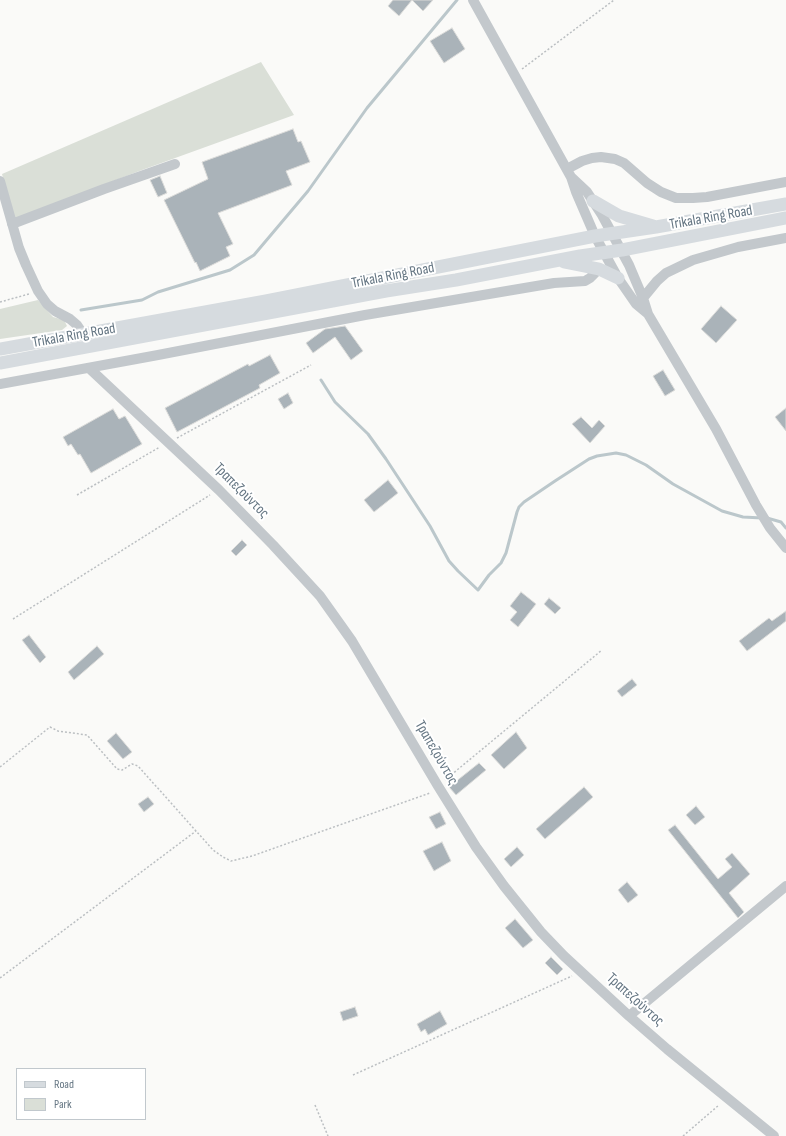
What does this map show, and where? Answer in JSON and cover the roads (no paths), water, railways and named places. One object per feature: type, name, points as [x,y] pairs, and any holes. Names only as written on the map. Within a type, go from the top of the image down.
[{"type":"main road","points":[[593,201],[619,216],[656,227]]},
{"type":"main road","name":"Trikala Ring Road","points":[[0,349],[266,301],[595,236],[656,227],[786,204]]},
{"type":"main road","name":"Trikala Ring Road","points":[[0,362],[386,291],[557,262],[786,218]]},
{"type":"main road","points":[[557,262],[600,269],[618,278]]},
{"type":"street","points":[[474,1],[569,173],[595,236],[604,253],[618,278],[636,304],[648,314]]},
{"type":"street","points":[[569,173],[582,161],[601,157],[615,159],[624,163],[647,183],[661,192],[676,198],[708,197],[786,182]]},
{"type":"street","points":[[12,224],[175,164]]},
{"type":"street","points":[[569,173],[582,186],[593,201],[622,250],[643,298],[648,314],[716,429],[756,505],[770,528],[786,548]]},
{"type":"street","points":[[0,182],[26,266],[38,291],[47,304],[55,311],[70,319],[77,325],[83,334]]},
{"type":"street","points":[[643,298],[657,281],[666,273],[693,260],[738,248],[786,238]]},
{"type":"street","points":[[0,384],[380,312],[554,282],[585,280],[590,278],[600,269]]},
{"type":"street","name":"Τραπεζούντος","points":[[90,368],[170,442],[219,490],[309,583],[332,611],[476,847],[504,886],[542,932],[581,972],[629,1016],[774,1136]]},
{"type":"street","points":[[629,1016],[786,886]]},
{"type":"waterway","points":[[81,310],[142,300],[158,292],[230,270],[254,255],[308,191],[367,108],[457,0]]},
{"type":"waterway","points":[[321,380],[335,402],[368,434],[386,459],[430,526],[449,561],[478,590],[489,575],[501,563],[506,553],[519,507],[555,481],[589,459],[597,456],[616,453],[626,455],[646,465],[673,484],[722,511],[743,517],[762,518]]},
{"type":"waterway","points":[[767,518],[781,522],[786,528]]}]
